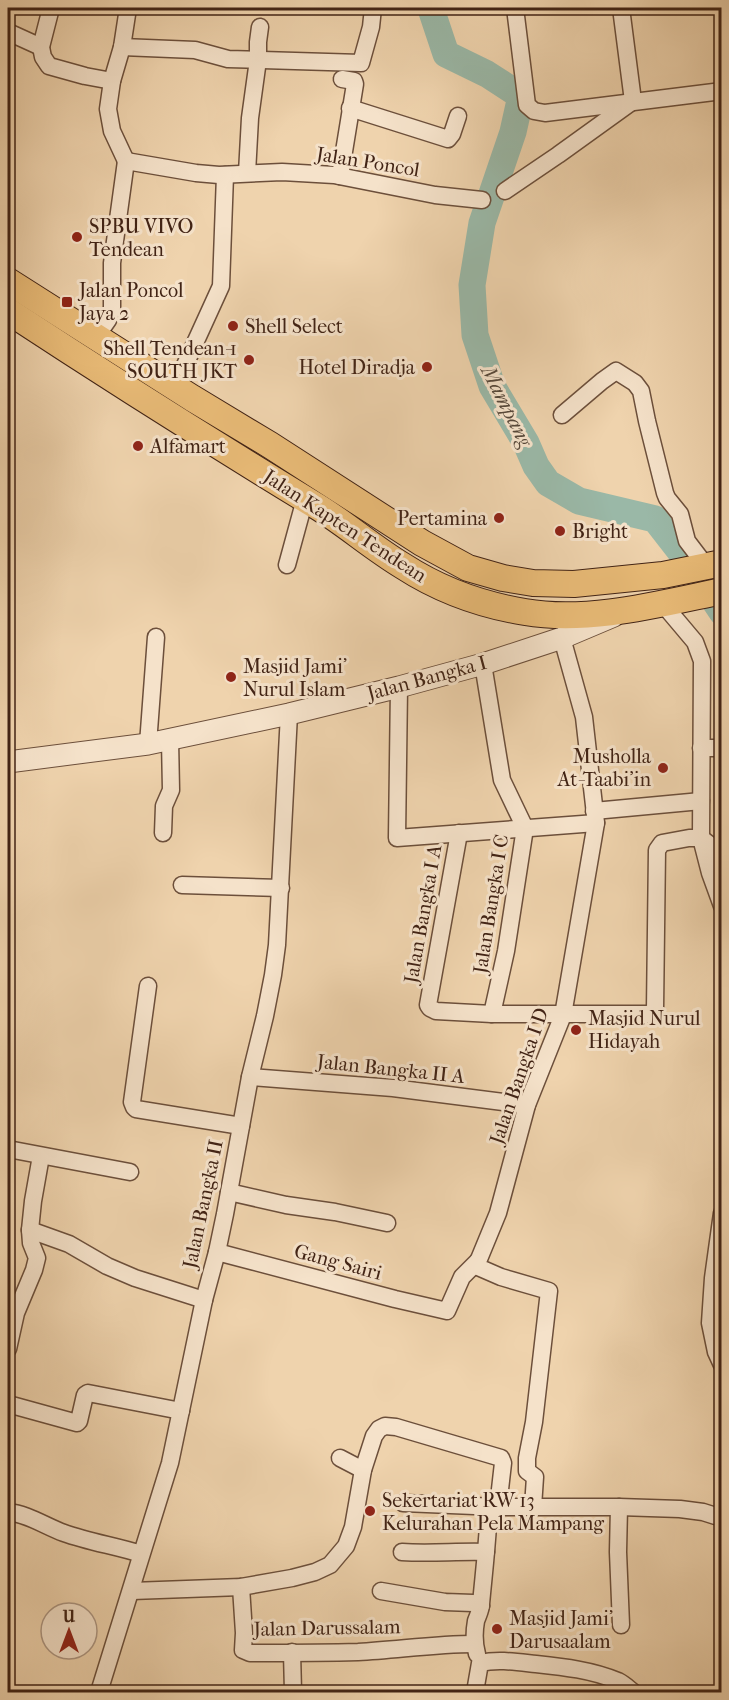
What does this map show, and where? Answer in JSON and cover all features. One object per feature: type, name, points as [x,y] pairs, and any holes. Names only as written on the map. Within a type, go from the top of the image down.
[{"type":"main road","name":"Jalan Kapten Tendean","points":[[8,281],[422,543],[468,568],[503,578],[533,583],[574,584],[663,575],[708,566]]},
{"type":"main road","name":"Jalan Kapten Tendean","points":[[8,311],[319,508],[401,565],[463,596],[494,606],[551,615],[631,609],[722,591]]},
{"type":"street","points":[[51,8],[41,47],[43,57],[49,66],[112,81]]},
{"type":"street","points":[[96,337],[108,320],[112,308],[112,263],[126,161],[111,131],[108,109],[129,8]]},
{"type":"street","points":[[122,47],[195,50],[228,59],[361,63],[371,27],[373,8]]},
{"type":"street","points":[[515,8],[527,105],[534,111],[545,113],[722,91]]},
{"type":"street","points":[[621,8],[633,101]]},
{"type":"street","points":[[248,173],[250,118],[260,27]]},
{"type":"street","points":[[8,32],[41,47]]},
{"type":"street","points":[[340,176],[354,81],[342,79]]},
{"type":"street","points":[[506,191],[633,101]]},
{"type":"street","points":[[351,108],[448,139],[458,116]]},
{"type":"street","name":"Jalan Poncol","points":[[126,161],[196,173],[340,176],[435,195],[482,200]]},
{"type":"street","points":[[175,387],[221,286],[225,175]]},
{"type":"street","points":[[561,415],[616,371],[635,383],[641,392],[665,494],[680,514],[687,541],[708,566]]},
{"type":"street","points":[[287,565],[305,499]]},
{"type":"street","points":[[667,602],[695,642],[702,661],[701,838],[722,906]]},
{"type":"street","name":"Jalan Bangka I","points":[[8,762],[170,740],[399,687],[483,664],[562,638],[631,609]]},
{"type":"street","points":[[148,744],[156,637]]},
{"type":"street","name":"Jalan Bangka I D","points":[[447,1311],[462,1276],[485,1249],[498,1213],[527,1105],[563,1015],[595,817],[584,717],[562,638]]},
{"type":"street","name":"Jalan Bangka I C","points":[[483,664],[502,780],[525,828],[506,951],[492,1014]]},
{"type":"street","name":"Jalan Bangka I A","points":[[399,687],[397,838],[459,833],[428,1005],[436,1011],[492,1014]]},
{"type":"street","name":"Jalan Bangka II","points":[[99,1692],[170,1463],[204,1300],[217,1252],[250,1077],[266,1016],[273,975],[281,888],[289,714]]},
{"type":"street","points":[[163,833],[164,806],[171,790],[170,740]]},
{"type":"street","points":[[701,748],[722,748]]},
{"type":"street","points":[[459,833],[525,828],[701,801]]},
{"type":"street","points":[[492,1014],[650,1014],[653,1012],[655,1009],[657,850],[662,843],[701,838],[719,852]]},
{"type":"street","points":[[182,885],[281,888]]},
{"type":"street","points":[[148,986],[132,1102],[134,1107],[241,1126]]},
{"type":"street","name":"Jalan Bangka II A","points":[[250,1077],[393,1088],[527,1105]]},
{"type":"street","points":[[8,1149],[130,1172]]},
{"type":"street","points":[[8,1349],[16,1313],[15,1297],[34,1270],[37,1258],[30,1230],[41,1156]]},
{"type":"street","points":[[229,1192],[387,1223]]},
{"type":"street","points":[[722,1213],[713,1278],[710,1323],[716,1352],[722,1365]]},
{"type":"street","points":[[30,1230],[69,1244],[107,1266],[135,1278],[204,1300]]},
{"type":"street","name":"Gang Sairi","points":[[217,1252],[447,1311]]},
{"type":"street","points":[[477,1261],[478,1267],[501,1277],[549,1291],[537,1402],[527,1458],[527,1471],[535,1477],[533,1508]]},
{"type":"street","points":[[8,1404],[77,1423],[85,1395],[88,1393],[181,1411]]},
{"type":"street","points":[[132,1591],[240,1587],[292,1578],[330,1565],[346,1546],[353,1527],[363,1470],[374,1436],[379,1429],[385,1426],[396,1427],[501,1458],[503,1462],[486,1552],[481,1606],[474,1644],[480,1663],[475,1692]]},
{"type":"street","points":[[340,1458],[363,1470]]},
{"type":"street","points":[[403,1503],[533,1508],[619,1507],[703,1512],[722,1518]]},
{"type":"street","points":[[619,1507],[621,1625]]},
{"type":"street","points":[[8,1512],[18,1513],[82,1539],[141,1554]]},
{"type":"street","points":[[402,1552],[422,1554],[486,1552]]},
{"type":"street","name":"Jalan Darussalam","points":[[240,1587],[244,1633],[243,1650],[250,1653],[358,1652],[474,1644]]},
{"type":"street","points":[[381,1591],[481,1606]]},
{"type":"street","points":[[292,1652],[293,1692]]},
{"type":"street","points":[[480,1663],[490,1660],[575,1668],[621,1682],[633,1692]]},
{"type":"waterway","name":"Mampang","points":[[432,8],[446,54],[487,74],[521,96],[513,132],[482,223],[472,285],[475,335],[492,386],[526,443],[536,466],[548,483],[579,501],[655,519],[690,564],[722,612]]},
{"type":"waterway","name":"Mampang","points":[[722,858],[720,860],[722,869]]},
{"type":"place","name":"SPBU VIVO Tendean","points":[[77,237]]},
{"type":"place","name":"Jalan Poncol Jaya 2","points":[[67,302]]},
{"type":"place","name":"Shell Select","points":[[233,326]]},
{"type":"place","name":"Shell Tendean-1 SOUTH JKT","points":[[249,360]]},
{"type":"place","name":"Hotel Diradja","points":[[427,367]]},
{"type":"place","name":"Alfamart","points":[[138,446]]},
{"type":"place","name":"Pertamina","points":[[499,518]]},
{"type":"place","name":"Bright","points":[[560,531]]},
{"type":"place","name":"Masjid Jami' Nurul Islam","points":[[231,677]]},
{"type":"place","name":"Musholla At-Taabi'in","points":[[663,768]]},
{"type":"place","name":"Masjid Nurul Hidayah","points":[[576,1030]]},
{"type":"place","name":"Sekertariat RW 13 Kelurahan Pela Mampang","points":[[370,1511]]},
{"type":"place","name":"Masjid Jami' Darusaalam","points":[[497,1629]]}]
